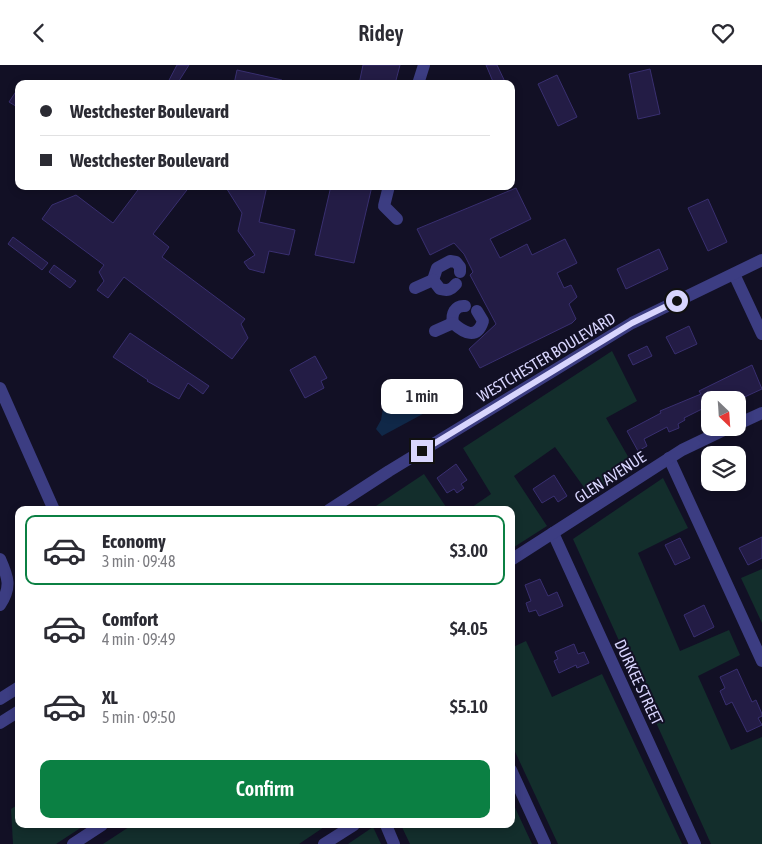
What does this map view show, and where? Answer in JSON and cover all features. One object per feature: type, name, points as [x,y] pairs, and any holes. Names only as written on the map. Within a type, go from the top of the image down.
[{"type":"street","points":[[419,80],[424,65]]},
{"type":"street","points":[[387,190],[384,206],[397,219]]},
{"type":"street","name":"WESTCHESTER BOULEVARD","points":[[335,506],[397,466],[632,323],[762,260]]},
{"type":"street","points":[[415,288],[433,280],[437,269],[450,261],[456,262],[460,267],[458,278],[452,289],[447,291],[440,289],[433,280]]},
{"type":"street","points":[[734,274],[762,335]]},
{"type":"street","points":[[462,306],[471,308],[483,321],[481,328],[471,333],[460,330],[453,323],[454,311],[462,306]]},
{"type":"street","points":[[435,331],[453,323]]},
{"type":"street","points":[[0,388],[52,506]]},
{"type":"street","points":[[746,420],[762,413]]},
{"type":"street","name":"GLEN AVENUE","points":[[515,557],[669,458],[711,436]]},
{"type":"street","points":[[669,458],[762,661]]},
{"type":"street","name":"DURKEE STREET","points":[[553,533],[695,844]]},
{"type":"street","points":[[0,559],[8,583],[6,596],[0,605]]},
{"type":"street","points":[[0,699],[15,690]]},
{"type":"street","points":[[0,723],[15,714]]},
{"type":"street","points":[[515,780],[545,844]]},
{"type":"street","points":[[73,844],[97,828]]},
{"type":"street","points":[[324,844],[349,828]]},
{"type":"street","points":[[387,828],[394,844]]},
{"type":"green space","points":[[612,351],[637,401],[606,418],[634,467],[591,497],[555,447],[514,476],[547,526],[515,546],[515,506],[474,506],[491,494],[463,448]]},
{"type":"green space","points":[[424,474],[445,506],[376,506]]},
{"type":"green space","points":[[663,478],[688,528],[638,553],[680,651],[729,630],[740,655],[698,676],[731,750],[762,737],[762,844],[711,844],[573,539]]},
{"type":"green space","points":[[762,569],[762,623],[741,578]]},
{"type":"green space","points":[[526,641],[552,697],[602,674],[682,844],[558,844],[515,752],[515,646]]},
{"type":"green space","points":[[15,806],[15,828],[80,828],[56,844],[13,844],[11,809]]},
{"type":"green space","points":[[515,808],[532,844],[410,844],[402,828],[515,828]]},
{"type":"green space","points":[[127,828],[323,828],[299,844],[103,844]]},
{"type":"green space","points":[[373,828],[381,844],[348,844]]},
{"type":"water","points":[[441,390],[446,393],[445,402],[382,436],[376,429],[381,420],[383,408],[403,399],[438,395]]},
{"type":"building","points":[[177,65],[189,65],[180,80],[169,80]]},
{"type":"building","points":[[363,65],[400,65],[396,80],[360,80]]},
{"type":"building","points":[[486,65],[497,65],[504,80],[492,80]]},
{"type":"building","points":[[650,69],[660,114],[638,119],[629,74]]},
{"type":"building","points":[[237,70],[282,80],[235,80]]},
{"type":"building","points":[[557,75],[577,117],[558,126],[538,84]]},
{"type":"building","points":[[15,93],[15,106],[9,102]]},
{"type":"building","points":[[515,188],[531,219],[490,239],[500,258],[527,244],[532,255],[565,239],[577,263],[557,273],[564,288],[571,285],[577,297],[569,304],[576,319],[572,323],[480,368],[469,349],[496,324],[470,275],[473,272],[464,254],[454,243],[430,255],[417,229]]},
{"type":"building","points":[[138,190],[187,190],[153,234],[169,247],[162,257],[245,319],[241,324],[248,338],[232,359],[124,277],[108,298],[97,290],[104,281],[99,272],[104,265],[42,219],[52,205],[76,195],[113,223]]},
{"type":"building","points":[[228,190],[266,190],[259,222],[295,230],[289,255],[269,251],[264,273],[249,269],[244,262],[255,255],[238,231],[242,213]]},
{"type":"building","points":[[330,190],[371,190],[354,263],[315,255]]},
{"type":"building","points":[[708,199],[727,242],[708,251],[688,208]]},
{"type":"building","points":[[13,237],[48,263],[42,270],[8,244]]},
{"type":"building","points":[[659,249],[668,269],[626,289],[617,269]]},
{"type":"building","points":[[54,265],[76,281],[70,288],[49,272]]},
{"type":"building","points":[[689,326],[697,344],[675,354],[666,337]]},
{"type":"building","points":[[130,333],[209,386],[203,394],[188,383],[179,399],[147,381],[113,357]]},
{"type":"building","points":[[647,346],[652,356],[633,365],[628,355]]},
{"type":"building","points":[[315,356],[327,378],[321,381],[324,388],[305,398],[290,370]]},
{"type":"building","points":[[752,365],[762,389],[746,396],[746,391],[701,391],[701,394],[699,391]]},
{"type":"building","points":[[701,394],[701,410],[684,418],[685,420],[678,424],[679,428],[669,432],[667,427],[644,439],[647,446],[638,451],[627,431],[661,413],[660,411]]},
{"type":"building","points":[[456,464],[467,480],[461,484],[464,488],[457,493],[454,489],[447,493],[437,478]]},
{"type":"building","points":[[554,475],[567,496],[558,502],[554,496],[542,503],[533,489]]},
{"type":"building","points":[[762,537],[762,558],[748,565],[739,548]]},
{"type":"building","points":[[680,538],[690,558],[675,565],[665,545]]},
{"type":"building","points":[[540,579],[548,596],[557,592],[563,606],[539,616],[536,610],[529,612],[526,603],[531,601],[525,585]]},
{"type":"building","points":[[704,605],[714,627],[694,637],[684,615]]},
{"type":"building","points":[[574,644],[578,654],[584,652],[589,663],[577,668],[576,665],[559,673],[554,661],[558,659],[555,652]]},
{"type":"building","points":[[737,669],[752,702],[756,700],[762,714],[758,718],[762,725],[747,732],[732,702],[726,705],[720,691],[725,688],[720,677]]},
{"type":"route","points":[[422,451],[632,323],[677,301]]}]
